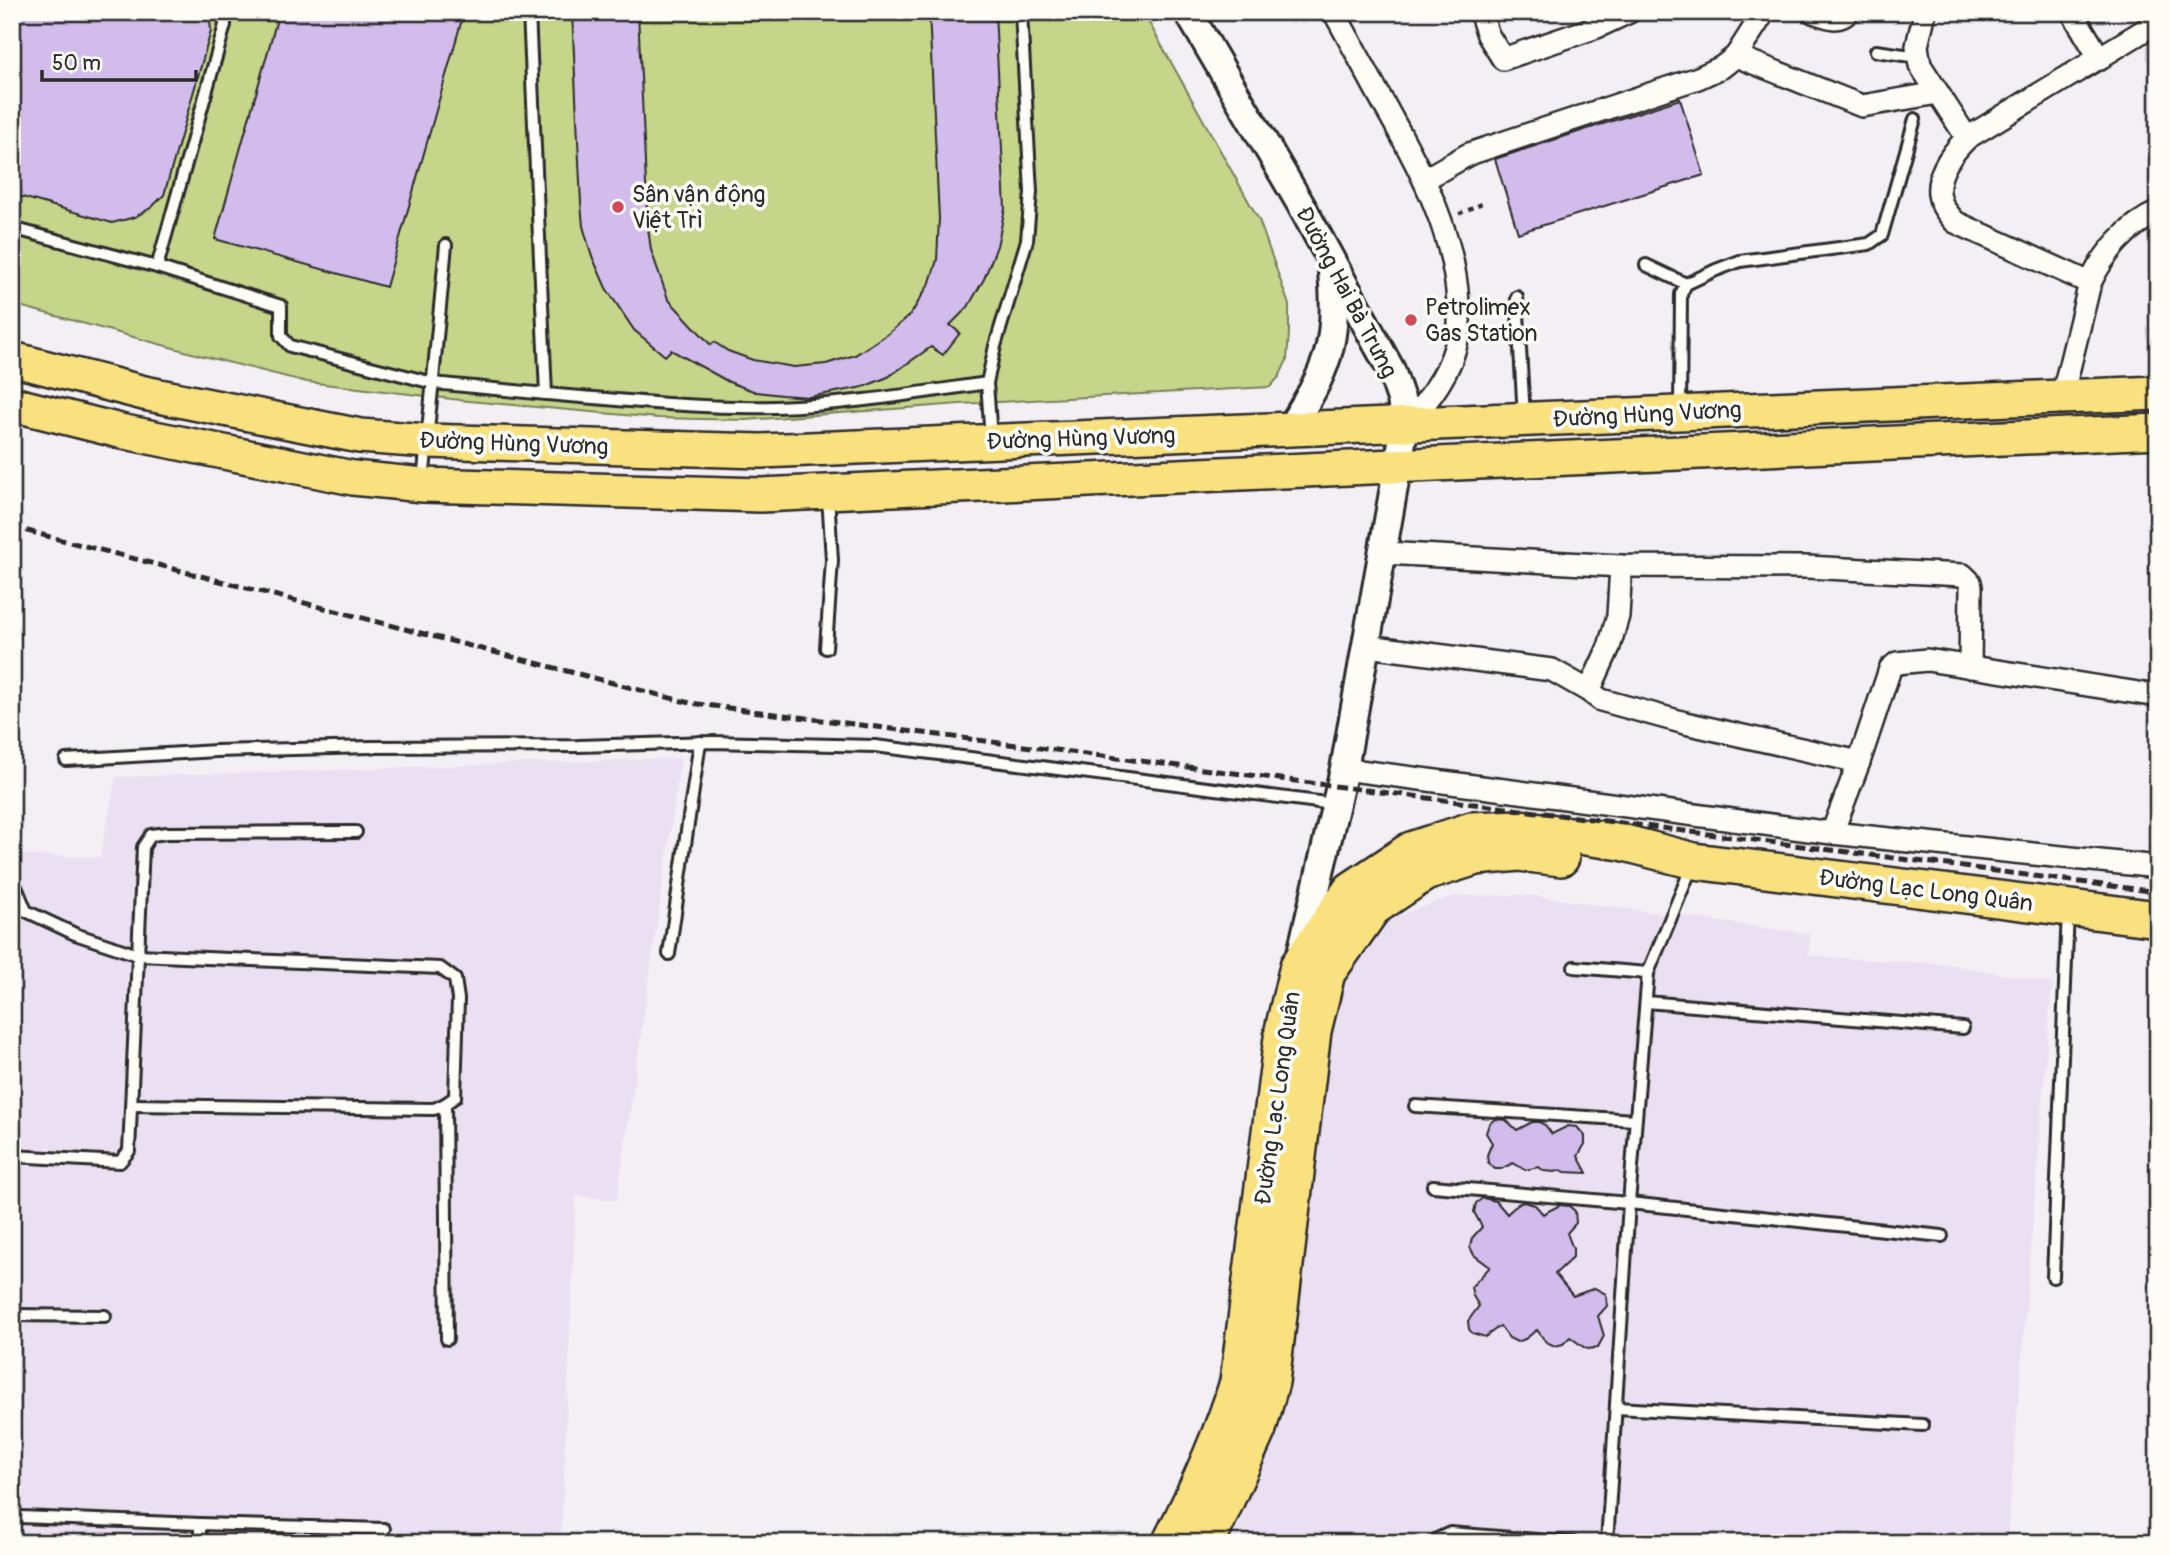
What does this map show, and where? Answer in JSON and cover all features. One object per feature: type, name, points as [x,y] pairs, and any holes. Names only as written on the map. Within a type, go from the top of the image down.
[{"type":"highway","name":"Đường Lạc Long Quân","points":[[1171,1543],[1203,1478],[1224,1427],[1238,1381],[1283,1030],[1313,970],[1330,920],[1351,890],[1411,850],[1472,830],[1520,828],[1621,842],[1694,861],[2158,919]]},
{"type":"highway","name":"Đường Lạc Long Quân","points":[[1207,1543],[1258,1429],[1270,1382],[1313,1031],[1313,970],[1373,908],[1425,873],[1476,857],[1519,853],[1616,866],[1694,861]]},
{"type":"main road","name":"Đường Hùng Vương","points":[[12,359],[157,396],[360,436],[427,441],[761,451],[2158,393]]},
{"type":"main road","name":"Đường Hùng Vương","points":[[12,404],[120,431],[353,478],[423,485],[761,495],[2158,432]]},
{"type":"street","name":"Đường Hai Bà Trưng","points":[[1188,12],[1391,370],[1401,399],[1405,425],[1337,804],[1313,970]]},
{"type":"street","points":[[1334,12],[1425,179],[1455,268],[1458,334],[1454,352],[1432,396],[1405,425]]},
{"type":"street","points":[[1480,12],[1488,36],[1503,59],[1594,20],[1629,12]]},
{"type":"street","points":[[1425,179],[1478,151],[1698,78],[1722,67],[1737,56],[1764,12]]},
{"type":"street","points":[[1813,12],[1832,18],[1841,18],[1848,12]]},
{"type":"street","points":[[2072,12],[2100,59]]},
{"type":"street","points":[[1920,13],[1917,47],[1920,65],[1966,138]]},
{"type":"street","points":[[2090,283],[1955,222],[1941,203],[1940,179],[1952,153],[1966,138],[2158,22]]},
{"type":"street","points":[[1737,56],[1862,106],[1938,93]]},
{"type":"street","points":[[2062,397],[2090,283],[2098,265],[2125,232],[2158,212]]},
{"type":"street","points":[[1289,430],[1317,384],[1332,342],[1335,307],[1331,260]]},
{"type":"street","points":[[1384,553],[1620,566],[1806,567],[1962,575],[1970,582],[1971,587],[1970,667]]},
{"type":"street","points":[[1589,691],[1609,647],[1618,616],[1620,566]]},
{"type":"street","points":[[1367,646],[1552,670],[1601,700],[1685,723],[1859,762]]},
{"type":"street","points":[[1832,833],[1890,669],[1897,663],[1927,660],[2158,696]]},
{"type":"street","points":[[1344,769],[1832,833],[2158,867]]},
{"type":"street","name":"Đường Hai Bà Trưng","points":[[1330,920],[1337,804]]},
{"type":"lane","points":[[157,267],[225,25],[225,12]]},
{"type":"lane","points":[[529,12],[546,394]]},
{"type":"lane","points":[[991,442],[987,383],[995,346],[1027,240],[1031,192],[1021,12]]},
{"type":"lane","points":[[1876,51],[1918,57]]},
{"type":"lane","points":[[1681,412],[1681,294],[1686,284],[1740,261],[1869,244],[1882,235],[1915,119]]},
{"type":"lane","points":[[12,228],[157,267],[281,306],[281,336],[290,346],[433,383],[677,404],[775,407],[888,397],[987,383]]},
{"type":"lane","points":[[423,485],[446,245]]},
{"type":"lane","points":[[1646,265],[1686,284]]},
{"type":"lane","points":[[1517,297],[1524,419]]},
{"type":"lane","points":[[826,648],[832,560],[828,492]]},
{"type":"lane","points":[[669,954],[700,742]]},
{"type":"lane","points":[[66,760],[216,751],[700,742],[875,746],[1337,804]]},
{"type":"lane","points":[[12,1156],[120,1162],[130,1151],[143,847],[151,835],[356,832]]},
{"type":"lane","points":[[1607,1543],[1629,1203],[1648,973],[1694,861]]},
{"type":"lane","points":[[17,888],[26,911],[75,934],[138,955],[440,968],[455,979],[458,999],[455,1097],[434,1109],[132,1105]]},
{"type":"lane","points":[[2053,1277],[2068,908]]},
{"type":"lane","points":[[1574,967],[1648,973]]},
{"type":"lane","points":[[1646,1002],[1962,1028]]},
{"type":"lane","points":[[445,1104],[447,1339]]},
{"type":"lane","points":[[1415,1106],[1636,1120]]},
{"type":"lane","points":[[1433,1186],[1629,1203],[1942,1236]]},
{"type":"lane","points":[[12,1315],[105,1316]]},
{"type":"lane","points":[[1616,1408],[1923,1425]]},
{"type":"lane","points":[[20,1517],[384,1529]]},
{"type":"lane","points":[[200,1524],[200,1543]]},
{"type":"lane","points":[[1436,1543],[1437,1539],[1450,1533],[1573,1543]]},
{"type":"path","points":[[1441,222],[1485,202]]},
{"type":"shaded area","points":[[681,758],[617,1200],[576,1196],[561,1543],[12,1543],[12,855],[100,857],[116,777]]},
{"type":"shaded area","points":[[1527,895],[1810,934],[1809,956],[1947,964],[2052,983],[2007,1543],[1231,1543],[1273,1440],[1315,1112],[1344,971],[1389,919],[1453,896]]},
{"type":"green space","points":[[12,12],[1143,12],[1259,220],[1289,305],[1287,360],[1279,377],[1270,387],[960,404],[746,420],[658,418],[469,401],[307,382],[12,304]]},
{"type":"building","points":[[12,12],[209,12],[211,31],[164,195],[152,207],[135,217],[112,223],[12,194]]},
{"type":"building","points":[[279,12],[464,12],[386,287],[215,239]]},
{"type":"building","name":"Sân vận động Việt Trì","points":[[572,12],[638,12],[648,228],[651,250],[668,299],[711,345],[714,342],[728,351],[753,360],[794,367],[826,364],[855,355],[889,333],[911,314],[930,282],[937,260],[939,218],[929,12],[995,12],[1005,209],[997,246],[984,279],[968,307],[950,325],[960,333],[943,355],[931,347],[888,377],[863,387],[809,397],[782,395],[756,392],[729,382],[671,350],[665,356],[634,330],[606,288],[591,254],[583,226]]},
{"type":"building","points":[[1680,99],[1704,175],[1518,233],[1495,159]]},
{"type":"building","points":[[1495,1119],[1506,1120],[1517,1130],[1532,1122],[1539,1122],[1552,1134],[1568,1126],[1577,1127],[1585,1136],[1585,1144],[1578,1156],[1587,1173],[1544,1171],[1539,1167],[1525,1170],[1513,1163],[1495,1169],[1488,1163],[1487,1155],[1492,1143],[1486,1133],[1489,1124]]},
{"type":"building","points":[[1483,1198],[1496,1201],[1507,1214],[1524,1202],[1535,1205],[1543,1214],[1560,1205],[1569,1206],[1575,1211],[1576,1223],[1567,1233],[1573,1257],[1555,1274],[1573,1296],[1595,1288],[1606,1294],[1607,1306],[1598,1316],[1604,1336],[1598,1347],[1585,1348],[1570,1337],[1563,1344],[1555,1346],[1546,1342],[1537,1330],[1517,1342],[1509,1338],[1500,1326],[1485,1337],[1472,1333],[1468,1321],[1479,1306],[1471,1287],[1490,1267],[1474,1255],[1470,1247],[1472,1238],[1482,1227],[1474,1212],[1476,1203]]},
{"type":"railway","points":[[12,527],[690,703],[2158,892]]},
{"type":"place","name":"Sân vận động Việt Trì","points":[[618,207]]},
{"type":"place","name":"Petrolimex Gas Station","points":[[1411,320]]}]
